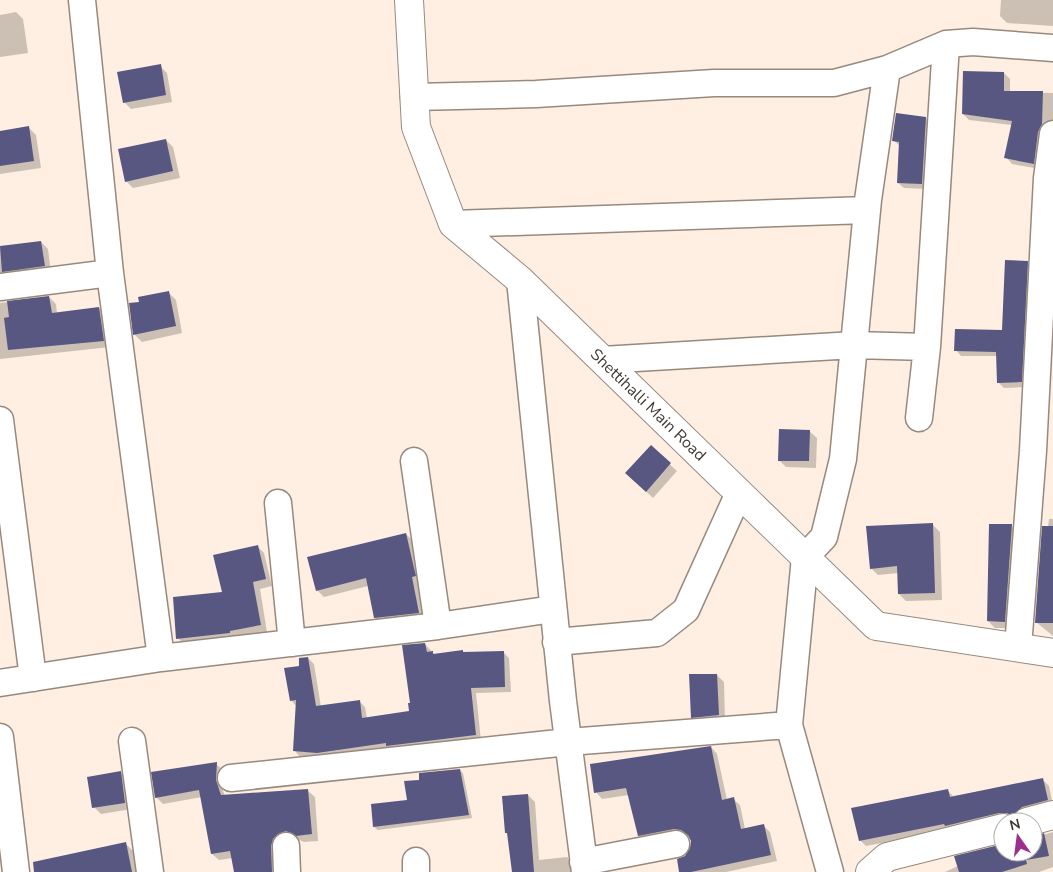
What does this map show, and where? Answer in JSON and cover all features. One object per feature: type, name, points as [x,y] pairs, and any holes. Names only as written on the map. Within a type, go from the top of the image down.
[{"type":"street","points":[[82,0],[110,273],[161,658]]},
{"type":"street","points":[[409,0],[416,127],[452,224],[868,210]]},
{"type":"street","points":[[414,97],[536,94],[714,84],[834,83],[887,69],[946,44],[973,42],[1053,48]]},
{"type":"street","points":[[919,418],[927,347],[946,44]]},
{"type":"street","points":[[830,872],[789,725],[805,557],[824,537],[841,467],[868,210],[887,69]]},
{"type":"street","points":[[1018,647],[1033,451],[1053,134]]},
{"type":"street","name":"Shettihalli Main Road","points":[[452,224],[520,280],[876,626],[1053,652]]},
{"type":"street","points":[[0,287],[110,273]]},
{"type":"street","points":[[520,280],[556,642],[584,867],[676,844]]},
{"type":"street","points":[[602,360],[854,345],[927,347]]},
{"type":"street","points":[[0,420],[33,678]]},
{"type":"street","points":[[414,461],[438,626]]},
{"type":"street","points":[[556,642],[657,632],[686,610],[739,493]]},
{"type":"street","points":[[278,503],[292,643]]},
{"type":"street","points":[[0,683],[161,658],[438,626],[553,608]]},
{"type":"street","points":[[232,778],[568,742],[789,725]]},
{"type":"street","points":[[0,737],[16,872]]},
{"type":"street","points":[[132,741],[150,872]]},
{"type":"street","points":[[870,872],[886,857],[993,830]]},
{"type":"street","points":[[286,846],[287,872]]},
{"type":"building","points":[[161,64],[166,95],[123,103],[117,72]]},
{"type":"building","points":[[963,71],[1004,72],[1004,91],[1043,91],[1042,124],[1038,132],[1034,164],[1004,158],[1012,121],[962,114]]},
{"type":"building","points":[[896,113],[926,117],[922,184],[897,183],[899,142],[892,141]]},
{"type":"building","points":[[29,126],[34,161],[0,166],[0,131]]},
{"type":"building","points":[[166,139],[173,171],[125,182],[118,149]]},
{"type":"building","points":[[41,241],[45,266],[2,272],[0,246]]},
{"type":"building","points":[[1005,260],[1028,261],[1022,382],[997,383],[996,352],[954,351],[955,329],[1002,330]]},
{"type":"building","points":[[169,291],[176,326],[133,335],[129,303],[139,302],[138,297]]},
{"type":"building","points":[[49,296],[52,313],[99,307],[104,341],[8,350],[4,318],[9,317],[7,301]]},
{"type":"building","points":[[779,429],[810,430],[809,461],[778,461]]},
{"type":"building","points":[[651,445],[671,463],[646,492],[625,473]]},
{"type":"building","points":[[933,523],[935,593],[898,594],[897,566],[870,569],[866,526]]},
{"type":"building","points":[[989,524],[1012,524],[1005,622],[987,621]]},
{"type":"building","points":[[1042,526],[1053,526],[1053,623],[1035,623]]},
{"type":"building","points":[[406,533],[416,576],[412,577],[419,613],[374,618],[366,578],[316,591],[307,557]]},
{"type":"building","points":[[258,545],[266,579],[253,582],[261,625],[230,631],[230,633],[176,639],[173,597],[222,592],[213,555]]},
{"type":"building","points":[[425,643],[427,652],[433,651],[433,654],[463,650],[463,652],[504,651],[505,687],[471,688],[476,735],[386,746],[386,743],[317,753],[293,751],[296,700],[290,701],[284,668],[299,666],[299,658],[308,657],[316,706],[360,700],[362,718],[409,711],[408,703],[410,703],[402,645]]},
{"type":"building","points":[[689,674],[717,674],[719,715],[691,718]]},
{"type":"building","points":[[711,746],[722,800],[734,797],[741,829],[764,824],[771,855],[691,872],[679,872],[677,859],[685,856],[690,848],[691,841],[688,835],[681,830],[674,829],[638,836],[626,788],[594,793],[590,764]]},
{"type":"building","points":[[217,762],[216,780],[221,795],[308,789],[312,834],[296,836],[286,831],[278,834],[273,839],[271,846],[272,872],[234,872],[227,835],[230,851],[211,854],[199,790],[155,798],[151,772]]},
{"type":"building","points":[[460,769],[469,815],[373,827],[371,804],[407,800],[404,781],[419,780],[419,773]]},
{"type":"building","points":[[121,771],[125,803],[92,808],[87,777]]},
{"type":"building","points":[[1043,778],[1048,800],[1022,807],[1017,812],[993,812],[993,814],[945,826],[944,824],[859,841],[851,808],[948,789],[950,797]]},
{"type":"building","points":[[528,794],[534,872],[512,872],[507,833],[505,833],[502,796]]},
{"type":"building","points":[[1043,833],[1049,856],[1043,857]]},
{"type":"building","points":[[126,842],[132,872],[34,872],[33,862]]},
{"type":"building","points":[[993,846],[993,862],[1026,862],[1027,864],[1002,872],[959,872],[954,856]]}]
